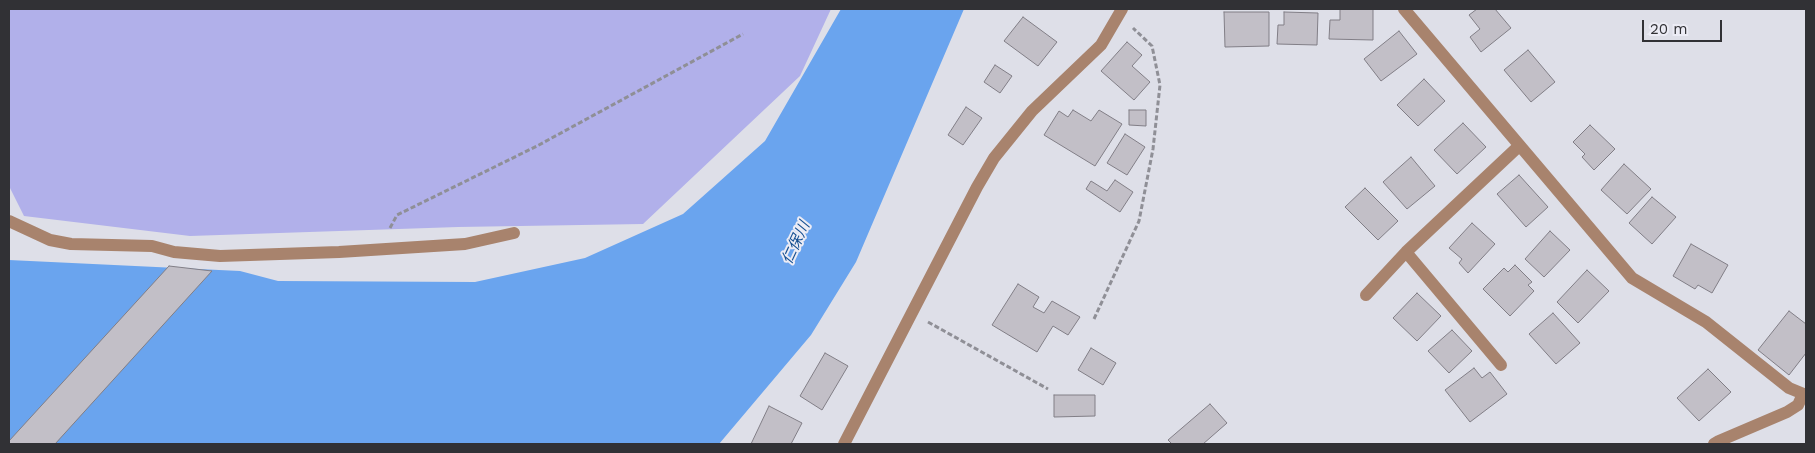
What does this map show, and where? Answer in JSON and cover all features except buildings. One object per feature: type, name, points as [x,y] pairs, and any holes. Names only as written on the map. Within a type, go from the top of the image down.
[{"type":"street","points":[[1404,9],[1632,278],[1706,322],[1790,388],[1805,395],[1798,405],[1787,412],[1719,440],[1714,444]]},
{"type":"street","points":[[844,444],[977,187],[994,158],[1032,111],[1101,45],[1121,12]]},
{"type":"street","points":[[1366,295],[1406,252],[1519,146]]},
{"type":"street","points":[[9,221],[50,240],[71,244],[152,246],[174,252],[220,256],[339,252],[465,244],[514,233]]},
{"type":"street","points":[[1406,252],[1501,365]]},
{"type":"path","points":[[1094,319],[1139,221],[1153,148],[1160,85],[1152,46],[1121,12]]},
{"type":"path","points":[[386,236],[397,215],[537,146],[743,34]]},
{"type":"path","points":[[911,313],[1048,389]]},
{"type":"shaded area","points":[[9,9],[831,9],[800,76],[643,224],[458,227],[190,236],[24,216],[9,186]]},
{"type":"water","name":"仁保川","points":[[841,9],[964,9],[856,262],[811,335],[719,444],[9,444],[9,260],[240,271],[278,281],[475,282],[585,258],[683,214],[765,141]]}]
